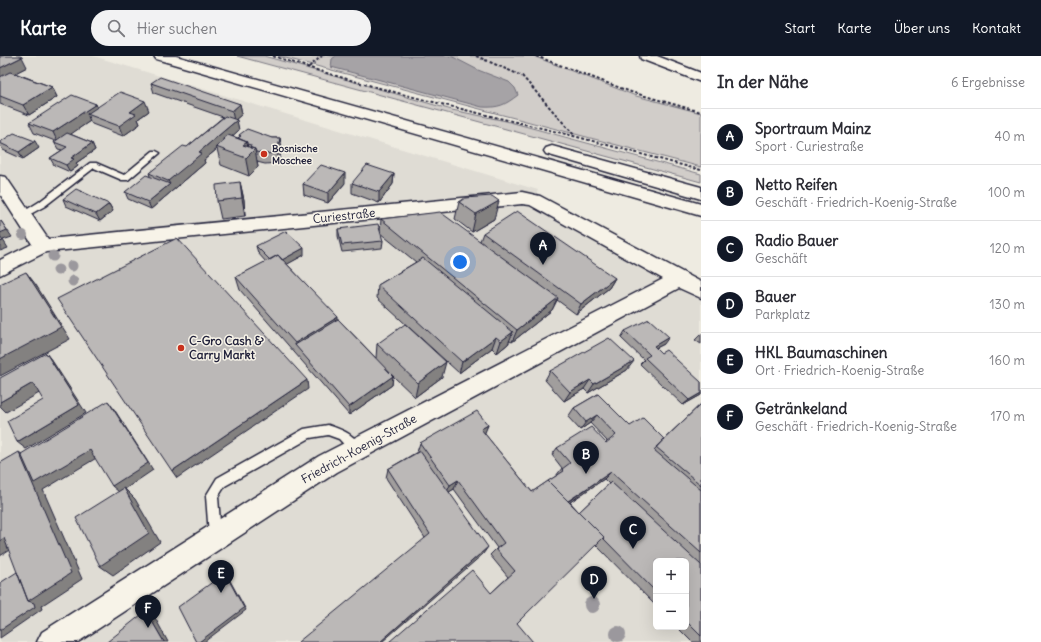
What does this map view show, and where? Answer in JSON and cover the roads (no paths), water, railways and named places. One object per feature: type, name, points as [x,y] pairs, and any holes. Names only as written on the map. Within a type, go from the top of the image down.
[{"type":"highway","points":[[161,56],[701,210]]},
{"type":"highway","points":[[206,56],[359,98]]},
{"type":"highway","points":[[473,130],[701,193]]},
{"type":"street","points":[[646,56],[701,78]]},
{"type":"street","points":[[0,181],[43,246],[0,268]]},
{"type":"street","name":"Curiestraße","points":[[43,246],[522,198],[534,200],[545,205],[701,291]]},
{"type":"street","name":"Friedrich-Koenig-Straße","points":[[52,642],[328,464],[680,279]]},
{"type":"lane","points":[[22,215],[42,204],[93,166],[125,178],[156,152]]},
{"type":"lane","points":[[215,537],[212,496],[221,482],[308,434],[328,430],[343,435],[356,449]]},
{"type":"place","name":"Bosnische Moschee","points":[[264,154]]},
{"type":"place","name":"Sportraum Mainz","points":[[543,265]]},
{"type":"place","name":"C-Gro Cash & Carry Markt","points":[[181,348]]},
{"type":"place","name":"Netto Reifen","points":[[586,474]]},
{"type":"place","name":"Radio Bauer","points":[[633,549]]},
{"type":"place","name":"HKL Baumaschinen","points":[[221,593]]},
{"type":"place","name":"Bauer","points":[[594,599]]},
{"type":"place","name":"Getränkeland","points":[[148,628]]}]
